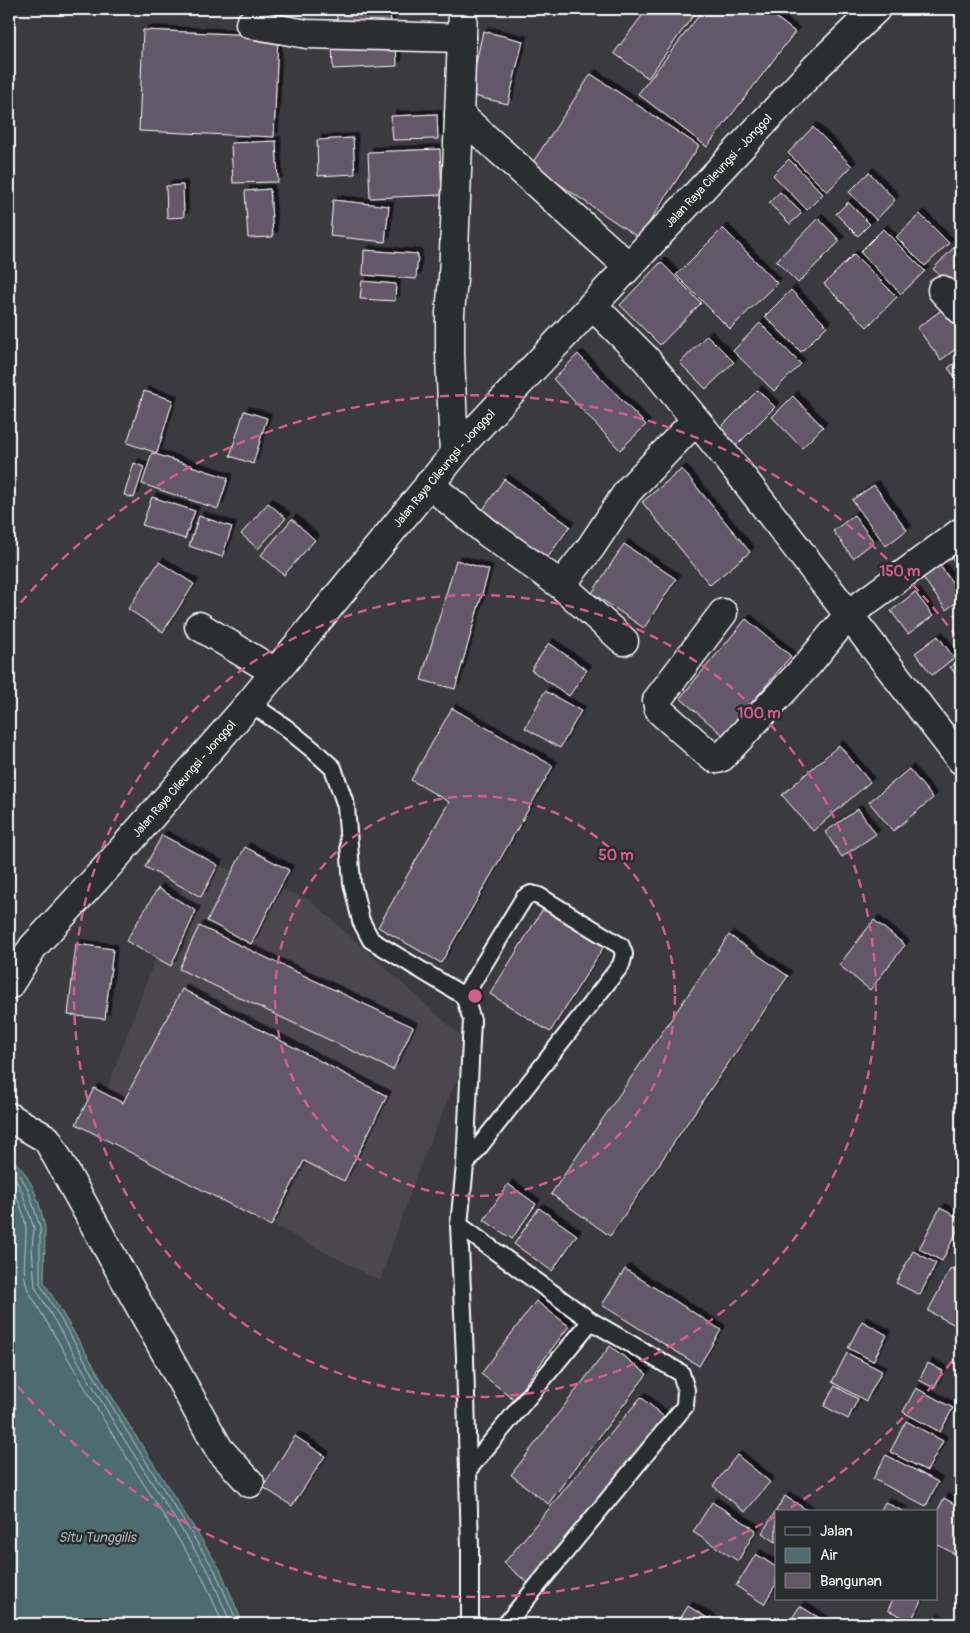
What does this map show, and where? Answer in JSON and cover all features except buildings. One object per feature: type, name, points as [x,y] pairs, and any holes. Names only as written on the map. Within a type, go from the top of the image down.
[{"type":"street","points":[[454,454],[450,313],[464,9]]},
{"type":"street","name":"Jalan Raya Cileungsi - Jonggol","points":[[9,985],[33,947],[107,867],[250,703],[454,454],[628,266],[809,75],[876,9]]},
{"type":"street","points":[[250,24],[307,34],[462,38]]},
{"type":"street","points":[[459,114],[628,266]]},
{"type":"street","points":[[942,290],[961,310]]},
{"type":"street","points":[[592,305],[645,358],[732,464],[961,760]]},
{"type":"street","points":[[561,586],[591,547],[628,491],[695,421]]},
{"type":"street","points":[[430,484],[488,533],[561,586],[624,640]]},
{"type":"street","points":[[723,613],[658,700],[661,712],[717,759],[722,757],[777,697],[849,614],[961,532]]},
{"type":"street","points":[[199,626],[274,672]]},
{"type":"street","points":[[13,1119],[47,1139],[219,1449],[250,1484]]},
{"type":"lane","points":[[250,703],[285,727],[333,768],[346,806],[352,883],[361,921],[370,940],[464,996],[472,1020],[465,1164],[459,1225],[465,1357],[470,1624]]},
{"type":"lane","points":[[464,996],[524,898],[531,894],[539,896],[621,946],[624,954],[621,965],[465,1164]]},
{"type":"lane","points":[[459,1225],[591,1321],[681,1373],[686,1390],[685,1406],[506,1624]]},
{"type":"lane","points":[[468,1470],[591,1321]]},
{"type":"shaded area","points":[[193,856],[310,900],[471,1045],[418,1170],[380,1281],[92,1130]]},
{"type":"water","name":"Situ Tunggilis","points":[[9,1158],[14,1160],[24,1172],[33,1187],[40,1207],[45,1227],[44,1282],[127,1422],[220,1569],[243,1624],[9,1624]]}]
